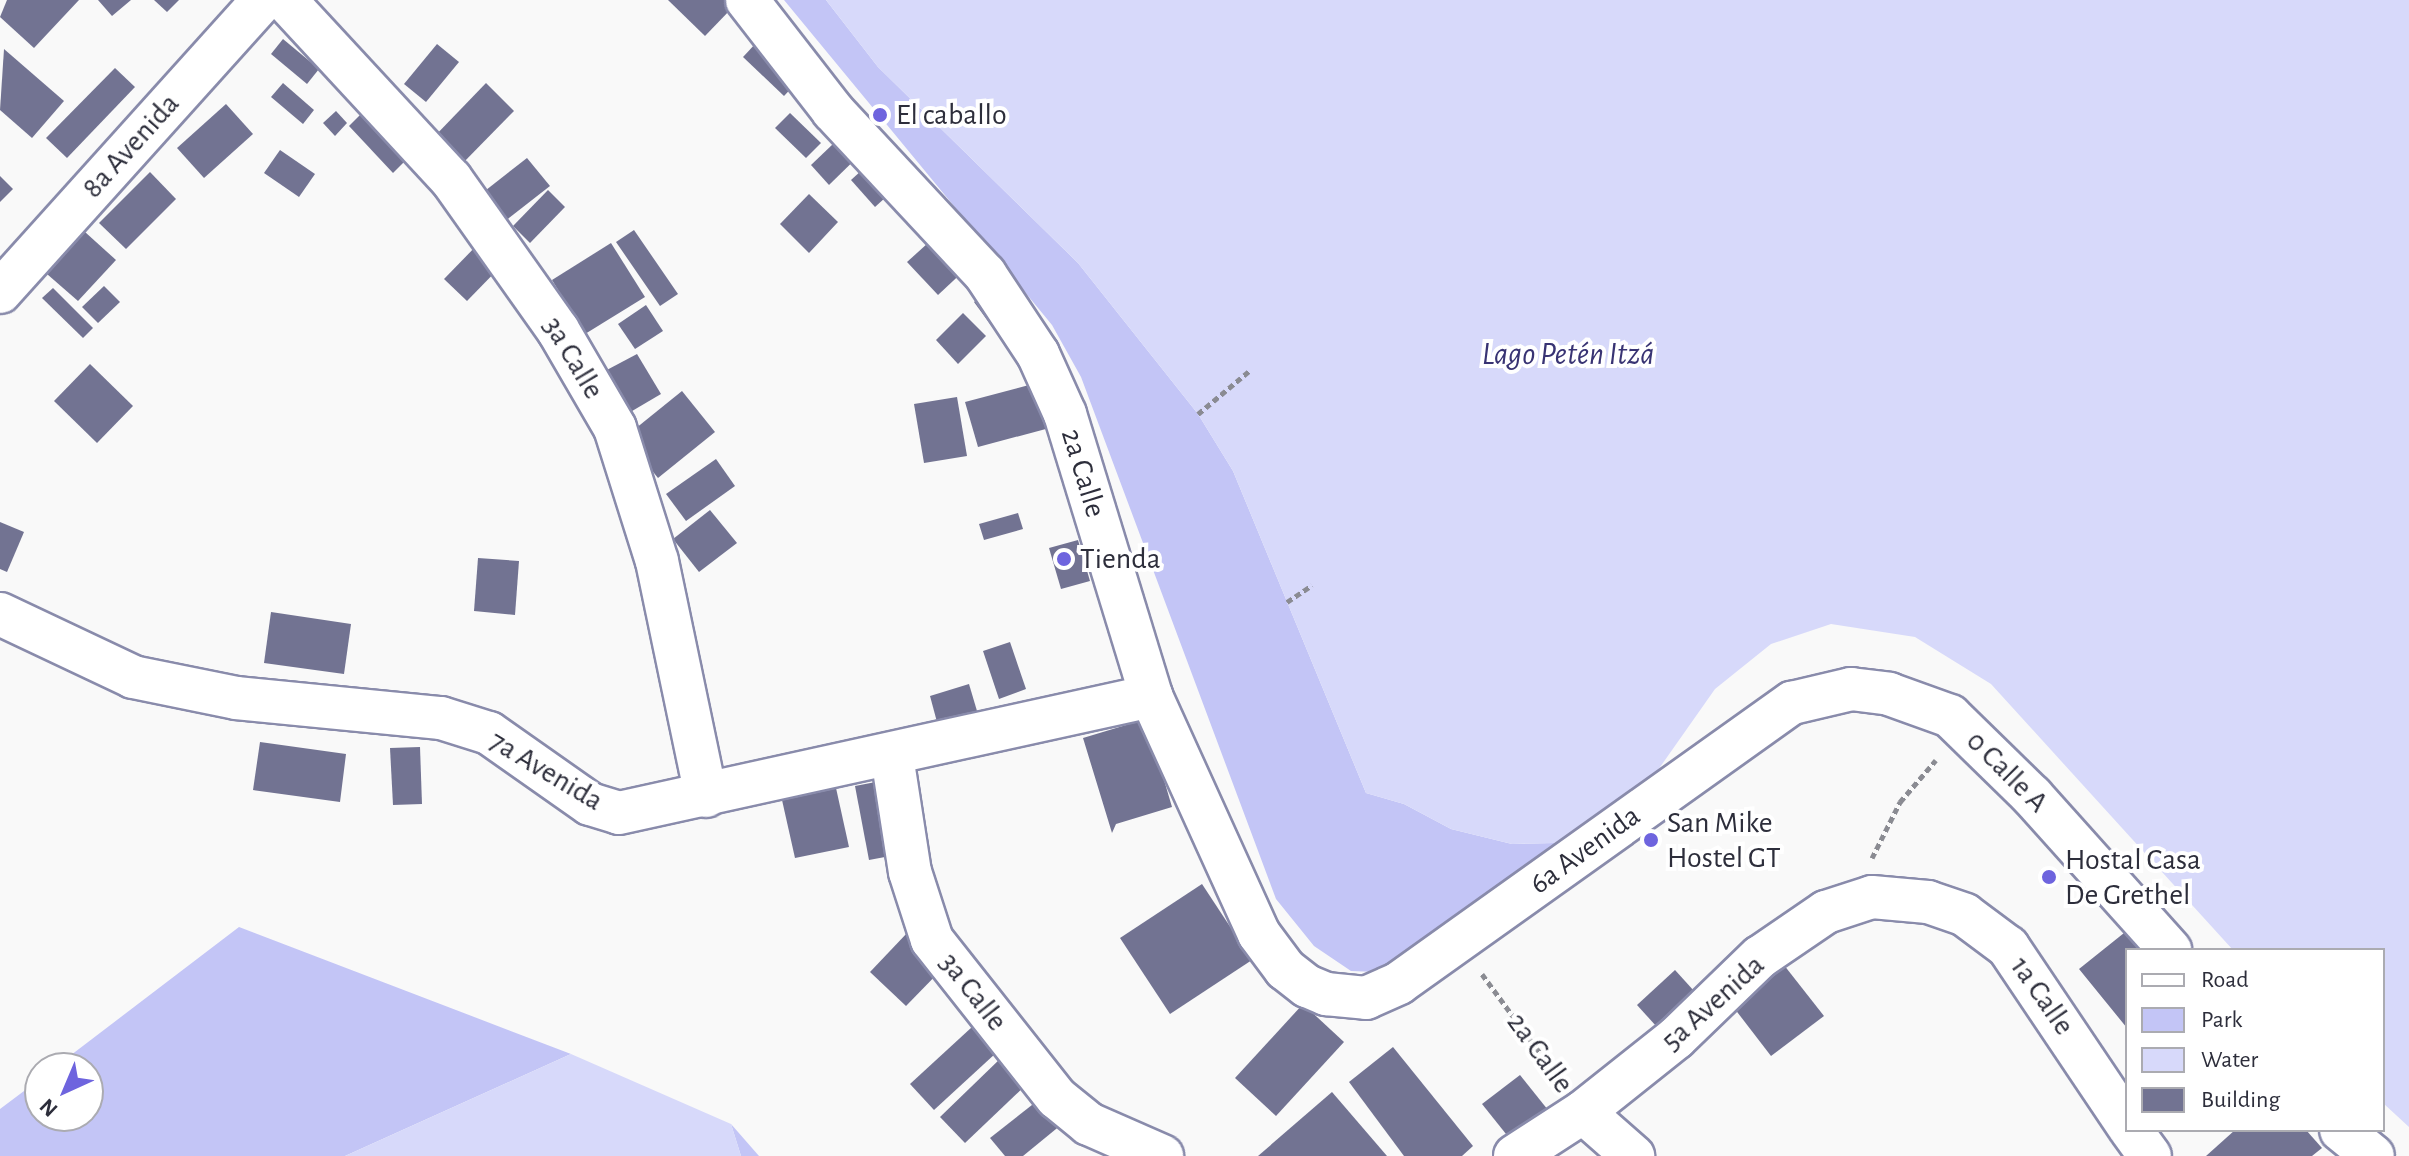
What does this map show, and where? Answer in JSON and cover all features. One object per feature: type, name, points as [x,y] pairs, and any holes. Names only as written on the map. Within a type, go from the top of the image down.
[{"type":"street","name":"8a Avenida","points":[[0,292],[263,0]]},
{"type":"street","name":"3a Calle","points":[[285,0],[451,179],[558,330],[615,428],[657,561],[706,796]]},
{"type":"street","name":"2a Calle","points":[[747,0],[833,111],[985,274],[1038,354],[1065,414],[1151,696],[1259,934],[1285,969],[1326,994]]},
{"type":"street","name":"7a Avenida","points":[[2,619],[133,677],[236,698],[441,718],[489,733],[590,804],[619,813],[892,756],[1151,696]]},
{"type":"street","name":"6a Avenida","points":[[1326,994],[1366,998],[1399,983],[1792,703],[1851,689],[1889,694]]},
{"type":"street","name":"0 Calle A","points":[[1889,694],[1950,716],[2032,796],[2168,948]]},
{"type":"street","name":"3a Calle","points":[[892,756],[910,872],[932,940],[1057,1098],[1089,1124],[1162,1156]]},
{"type":"street","name":"5a Avenida","points":[[1515,1156],[1583,1112],[1676,1038],[1760,957],[1826,912],[1872,897],[1928,902]]},
{"type":"street","name":"1a Calle","points":[[1928,902],[1965,915],[2008,947],[2125,1121]]},
{"type":"street","name":"2a Calle","points":[[1583,1112],[1633,1156]]},
{"type":"street","points":[[2132,1132],[2150,1156]]},
{"type":"street","points":[[2343,1132],[2373,1156]]},
{"type":"path","points":[[1198,414],[1249,371]]},
{"type":"path","points":[[1287,602],[1312,585]]},
{"type":"path","points":[[1872,897],[1866,869],[1900,802],[1936,761],[1950,716]]},
{"type":"path","name":"2a Calle","points":[[1457,941],[1583,1112]]},
{"type":"green space","points":[[784,0],[826,0],[878,67],[1078,263],[1198,414],[1233,471],[1366,793],[1404,804],[1451,829],[1512,844],[1554,843],[1585,834],[1401,973],[1351,971],[1314,946],[1276,899],[1081,377],[1052,325]]},
{"type":"green space","points":[[239,927],[571,1054],[345,1156],[0,1156],[0,1109],[24,1091],[24,1132],[104,1132],[104,1052],[75,1052]]},
{"type":"green space","points":[[731,1124],[759,1156],[741,1156]]},
{"type":"water","name":"Lago Petén Itzá","points":[[826,0],[2409,0],[2409,1127],[2385,1105],[2385,948],[2231,948],[1991,684],[1915,637],[1831,624],[1771,644],[1715,689],[1658,770],[1585,834],[1554,843],[1512,844],[1451,829],[1404,804],[1366,793],[1233,471],[1198,414],[1078,263],[878,67]]},
{"type":"water","points":[[571,1054],[731,1124],[741,1156],[345,1156]]},
{"type":"building","points":[[7,0],[79,0],[34,48],[0,17]]},
{"type":"building","points":[[98,0],[131,0],[112,16]]},
{"type":"building","points":[[154,0],[179,0],[167,12]]},
{"type":"building","points":[[668,0],[724,0],[732,8],[705,36]]},
{"type":"building","points":[[770,28],[811,67],[784,96],[743,57]]},
{"type":"building","points":[[283,39],[319,69],[307,84],[271,54]]},
{"type":"building","points":[[437,44],[459,62],[426,102],[404,84]]},
{"type":"building","points":[[4,49],[64,101],[32,138],[0,110]]},
{"type":"building","points":[[115,68],[135,87],[67,158],[46,138]]},
{"type":"building","points":[[283,83],[314,110],[303,124],[271,97]]},
{"type":"building","points":[[486,83],[514,111],[460,166],[432,139]]},
{"type":"building","points":[[226,104],[253,134],[204,178],[177,148]]},
{"type":"building","points":[[336,111],[347,123],[335,136],[323,123]]},
{"type":"building","points":[[363,112],[408,158],[393,173],[349,126]]},
{"type":"building","points":[[790,113],[821,143],[806,158],[775,128]]},
{"type":"building","points":[[855,123],[873,142],[829,185],[811,165]]},
{"type":"building","points":[[280,150],[315,174],[299,197],[264,173]]},
{"type":"building","points":[[527,158],[550,186],[504,222],[481,194]]},
{"type":"building","points":[[873,160],[897,187],[875,207],[851,180]]},
{"type":"building","points":[[150,172],[176,199],[126,249],[99,223]]},
{"type":"building","points":[[0,176],[13,189],[0,202]]},
{"type":"building","points":[[548,190],[565,207],[530,243],[513,226]]},
{"type":"building","points":[[809,194],[838,222],[809,253],[780,224]]},
{"type":"building","points":[[634,230],[678,294],[660,306],[616,242]]},
{"type":"building","points":[[85,232],[116,260],[78,301],[47,274]]},
{"type":"building","points":[[938,234],[968,267],[938,295],[907,262]]},
{"type":"building","points":[[481,241],[504,263],[467,301],[444,279]]},
{"type":"building","points":[[611,243],[645,297],[585,334],[552,280]]},
{"type":"building","points":[[104,286],[120,302],[98,323],[82,307]]},
{"type":"building","points":[[53,288],[93,328],[83,338],[42,298]]},
{"type":"building","points":[[982,296],[1001,322],[993,328],[974,302]]},
{"type":"building","points":[[646,305],[663,331],[635,349],[618,324]]},
{"type":"building","points":[[963,313],[986,336],[958,364],[936,340]]},
{"type":"building","points":[[637,354],[661,394],[627,414],[603,372]]},
{"type":"building","points":[[90,364],[133,406],[97,443],[54,401]]},
{"type":"building","points":[[1044,381],[1057,426],[978,447],[965,402]]},
{"type":"building","points":[[682,391],[715,432],[658,478],[625,437]]},
{"type":"building","points":[[957,397],[967,456],[924,463],[914,404]]},
{"type":"building","points":[[716,459],[735,486],[686,521],[666,494]]},
{"type":"building","points":[[710,510],[737,543],[699,572],[673,539]]},
{"type":"building","points":[[1018,513],[1023,529],[984,540],[979,524]]},
{"type":"building","points":[[0,522],[24,532],[7,572],[0,569]]},
{"type":"building","points":[[1078,540],[1090,581],[1061,589],[1049,548]]},
{"type":"building","points":[[478,558],[519,561],[515,615],[474,611]]},
{"type":"building","points":[[271,612],[351,624],[344,674],[264,663]]},
{"type":"building","points":[[1010,642],[1026,689],[999,699],[983,651]]},
{"type":"building","points":[[969,684],[977,711],[937,722],[930,696]]},
{"type":"building","points":[[1146,719],[1172,807],[1116,824],[1112,833],[1083,738]]},
{"type":"building","points":[[260,742],[346,754],[340,802],[253,790]]},
{"type":"building","points":[[420,747],[422,804],[393,805],[390,748]]},
{"type":"building","points":[[886,780],[901,854],[869,860],[855,786]]},
{"type":"building","points":[[836,788],[849,847],[795,858],[782,800]]},
{"type":"building","points":[[1202,884],[1252,960],[1170,1014],[1120,938]]},
{"type":"building","points":[[2134,925],[2152,948],[2125,948],[2125,1026],[2079,969]]},
{"type":"building","points":[[908,932],[944,967],[906,1006],[870,972]]},
{"type":"building","points":[[1780,960],[1824,1016],[1771,1056],[1731,1004]]},
{"type":"building","points":[[1675,970],[1704,1002],[1666,1037],[1637,1005]]},
{"type":"building","points":[[1303,1004],[1344,1042],[1276,1116],[1235,1078]]},
{"type":"building","points":[[972,1027],[996,1053],[934,1110],[910,1084]]},
{"type":"building","points":[[1393,1047],[1473,1146],[1462,1156],[1404,1156],[1349,1082]]},
{"type":"building","points":[[1002,1057],[1028,1083],[965,1143],[940,1117]]},
{"type":"building","points":[[1520,1075],[1552,1115],[1514,1144],[1482,1104]]},
{"type":"building","points":[[1332,1092],[1387,1156],[1258,1156]]},
{"type":"building","points":[[1046,1094],[1067,1120],[1023,1156],[1005,1156],[990,1138]]},
{"type":"building","points":[[2233,1132],[2308,1132],[2322,1148],[2312,1156],[2206,1156]]},
{"type":"place","name":"El caballo","points":[[880,115]]},
{"type":"place","name":"Tienda","points":[[1064,559]]},
{"type":"place","name":"San Mike Hostel GT","points":[[1651,840]]},
{"type":"place","name":"Hostal Casa De Grethel","points":[[2049,877]]}]
